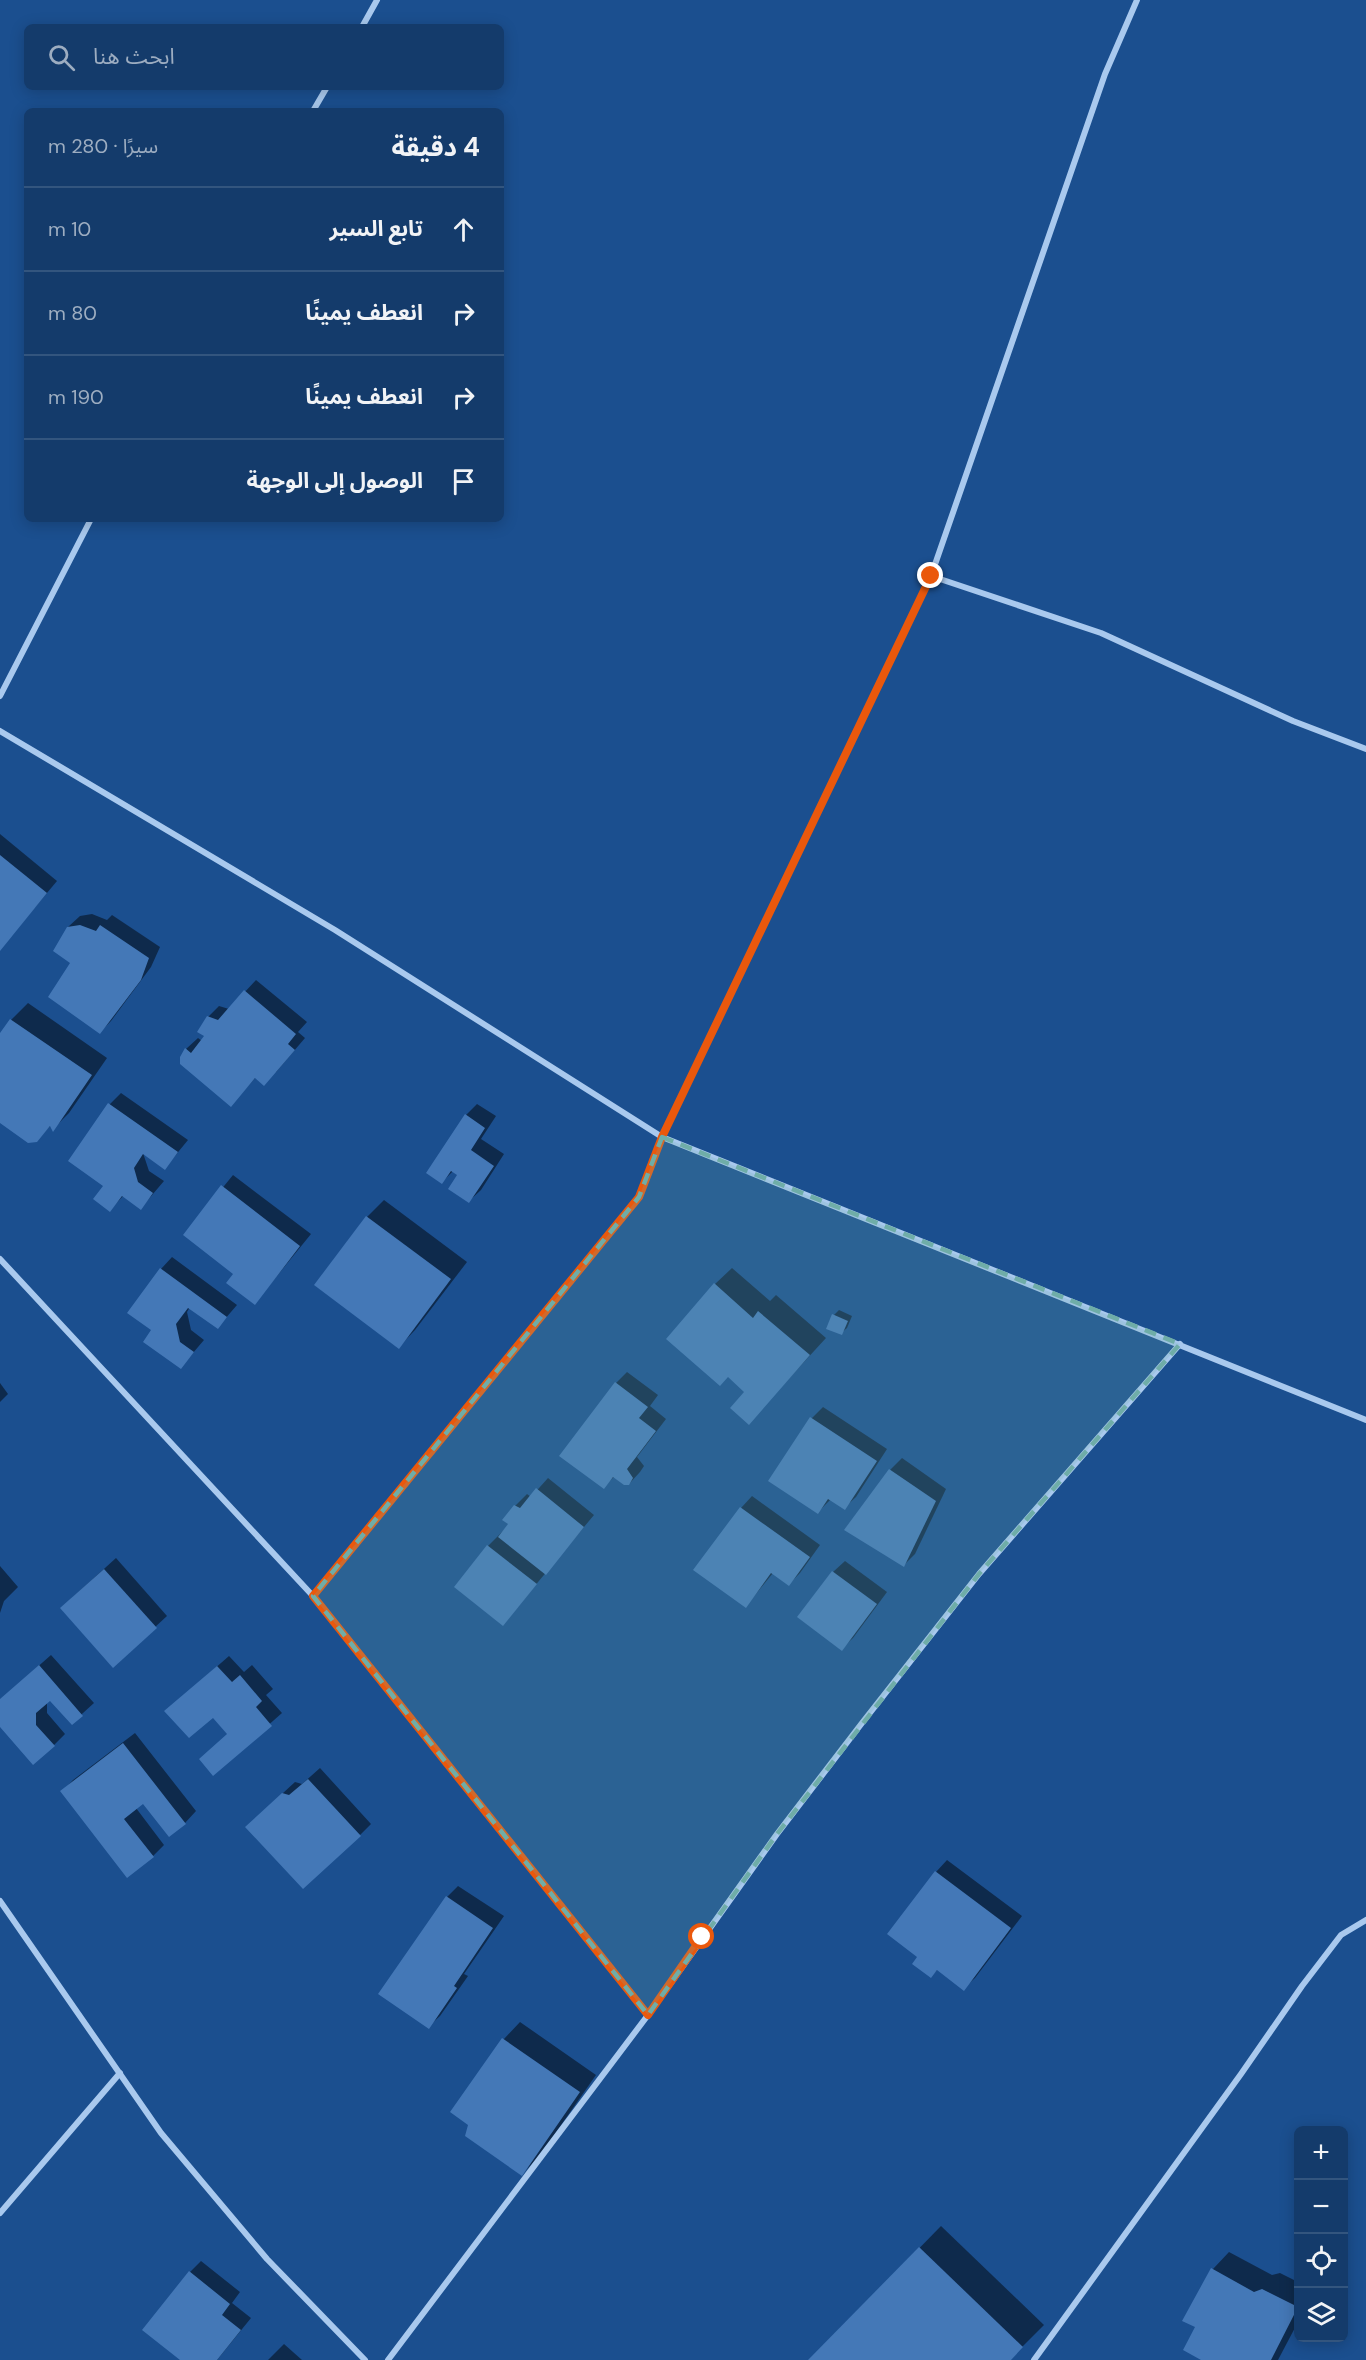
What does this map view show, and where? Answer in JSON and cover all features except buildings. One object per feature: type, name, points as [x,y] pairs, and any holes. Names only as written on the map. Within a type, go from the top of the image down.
[{"type":"street","points":[[364,24],[377,0]]},
{"type":"street","points":[[313,1596],[639,1197],[662,1137],[931,576],[1105,74],[1137,0]]},
{"type":"street","points":[[315,108],[325,90]]},
{"type":"street","points":[[0,696],[89,522]]},
{"type":"street","points":[[931,576],[1101,633],[1293,721],[1366,749]]},
{"type":"street","points":[[0,731],[335,930],[662,1137],[1366,1419]]},
{"type":"street","points":[[0,1259],[313,1596],[648,2015]]},
{"type":"street","points":[[388,2360],[648,2015],[777,1834],[979,1574],[1180,1344]]},
{"type":"street","points":[[0,1901],[161,2133],[267,2259],[365,2360]]},
{"type":"street","points":[[1034,2360],[1302,1986],[1341,1935],[1366,1920]]},
{"type":"street","points":[[0,2213],[120,2073]]},
{"type":"highlighted area","points":[[662,1137],[1180,1344],[979,1574],[777,1834],[648,2015],[313,1596],[639,1197]]},
{"type":"route","points":[[702,1937],[648,2015],[313,1596],[639,1197],[662,1137],[931,576]]}]
